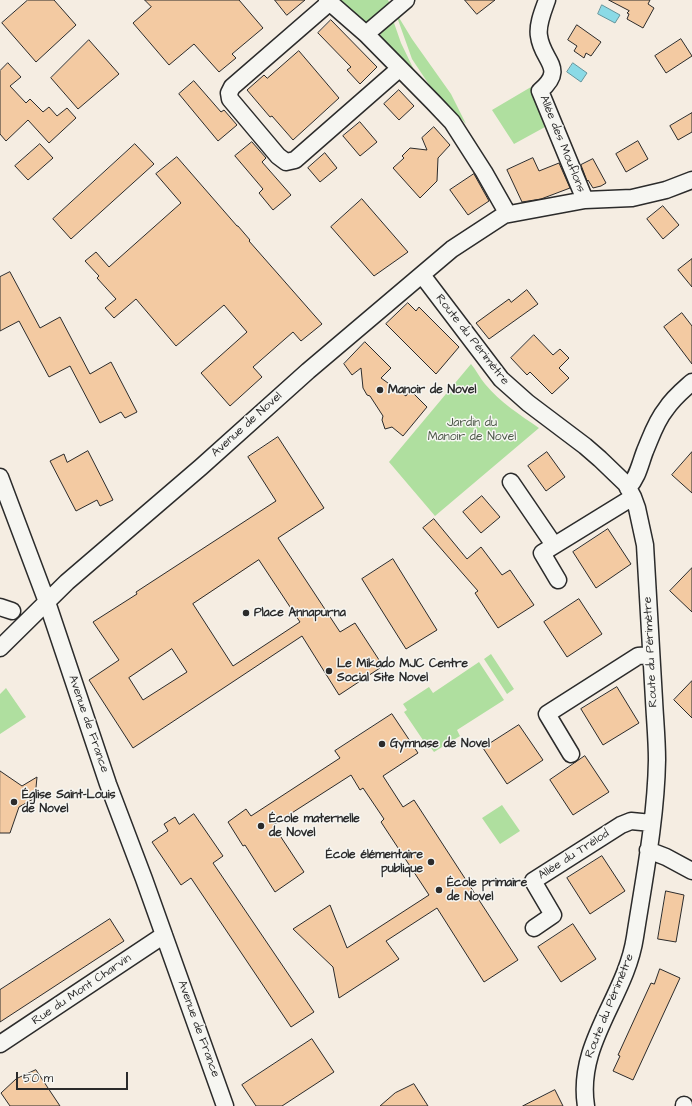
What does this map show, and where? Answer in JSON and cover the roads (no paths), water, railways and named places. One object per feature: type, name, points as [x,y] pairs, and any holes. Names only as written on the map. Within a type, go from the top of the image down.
[{"type":"street","points":[[366,34],[406,0]]},
{"type":"street","name":"Allée des Mouflons","points":[[547,0],[539,26],[538,35],[553,70],[552,78],[540,91],[585,200]]},
{"type":"street","points":[[399,68],[295,160],[286,162],[278,156],[230,99],[229,93],[232,87],[329,1],[366,34],[452,122],[484,172],[505,209],[504,215],[585,200],[632,198],[666,190],[692,180]]},
{"type":"street","name":"Avenue de Novel","points":[[0,648],[67,582],[201,467],[304,375],[452,249],[504,215]]},
{"type":"street","name":"Route du Périmètre","points":[[422,275],[501,379],[528,403],[600,459],[631,492],[639,516],[645,545],[657,759],[652,822],[635,940],[621,986],[591,1048],[584,1084],[586,1106]]},
{"type":"street","points":[[558,580],[542,553],[631,492],[654,430],[665,410],[677,395],[692,382]]},
{"type":"street","name":"Avenue de France","points":[[0,477],[47,602],[108,784],[226,1106]]},
{"type":"street","points":[[511,482],[554,545]]},
{"type":"street","points":[[571,754],[547,714],[638,656],[651,655]]},
{"type":"street","name":"Allée du Trélod","points":[[534,928],[553,915],[533,881],[621,825],[631,821],[652,822]]},
{"type":"street","points":[[648,850],[692,871]]},
{"type":"street","name":"Rue du Mont Charvin","points":[[0,1044],[164,935]]},
{"type":"water","points":[[602,5],[620,15],[615,23],[598,14]]},
{"type":"water","points":[[573,63],[587,73],[581,82],[567,72]]},
{"type":"place","name":"Manoir de Novel","points":[[380,390]]},
{"type":"place","name":"Place Annapurna","points":[[246,613]]},
{"type":"place","name":"Le Mikado MJC Centre Social Site Novel","points":[[329,671]]},
{"type":"place","name":"Gymnase de Novel","points":[[382,744]]},
{"type":"place","name":"Église Saint-Louis de Novel","points":[[14,802]]},
{"type":"place","name":"École maternelle de Novel","points":[[261,826]]},
{"type":"place","name":"École élémentaire publique","points":[[431,862]]},
{"type":"place","name":"École primaire de Novel","points":[[439,890]]},
{"type":"park label","name":"Jardin du Manoir de Novel","points":[[472,430]]}]
